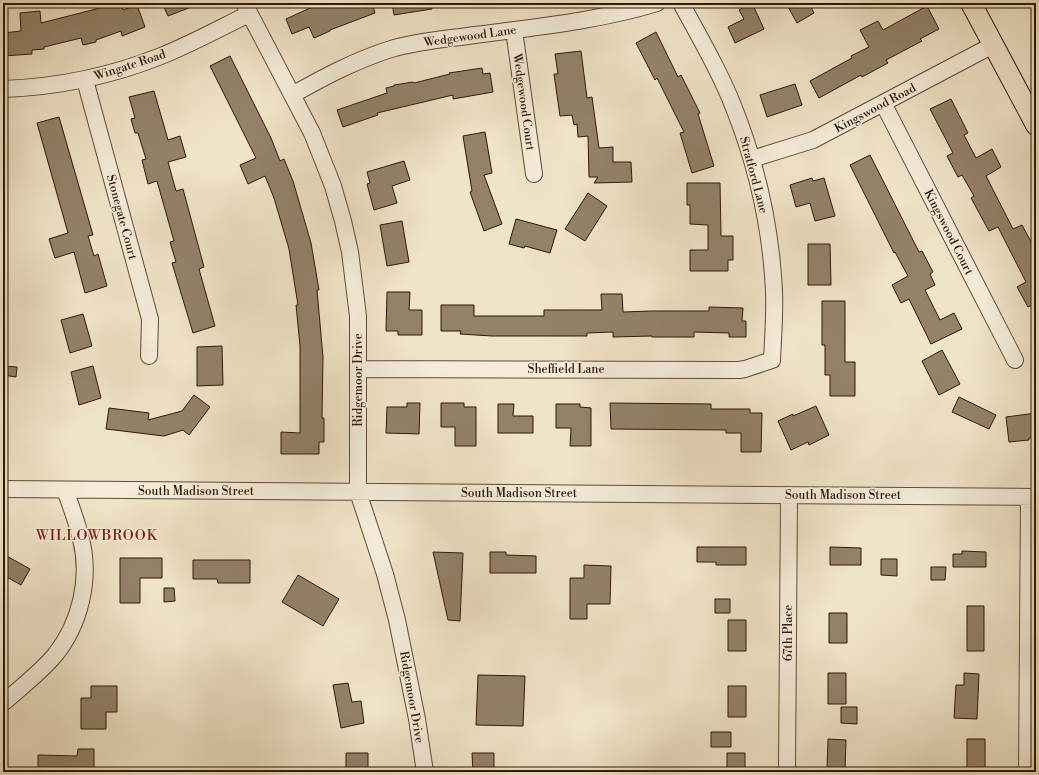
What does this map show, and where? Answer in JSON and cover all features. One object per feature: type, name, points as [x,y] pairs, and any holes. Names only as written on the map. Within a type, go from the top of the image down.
[{"type":"main road","points":[[970,3],[1036,125]]},
{"type":"street","name":"Wedgewood Lane","points":[[292,95],[353,63],[393,49],[425,42],[607,16],[657,3]]},
{"type":"street","name":"Stratford Lane","points":[[681,3],[723,83],[752,159],[764,210],[771,252],[774,292],[772,360]]},
{"type":"street","name":"Wingate Road","points":[[3,89],[42,86],[85,80],[136,65],[161,56],[247,8]]},
{"type":"street","name":"Ridgemoor Drive","points":[[247,8],[312,133],[333,186],[343,221],[350,252],[358,316],[358,492],[383,567],[397,620],[417,719],[425,772]]},
{"type":"street","name":"Wedgewood Court","points":[[514,30],[534,174]]},
{"type":"street","name":"Kingswood Road","points":[[752,159],[813,140],[993,45]]},
{"type":"street","name":"Stonegate Court","points":[[85,80],[150,319],[148,356]]},
{"type":"street","name":"Kingswood Court","points":[[883,103],[1015,360]]},
{"type":"street","name":"Sheffield Lane","points":[[358,368],[739,370],[772,360]]},
{"type":"street","name":"South Madison Street","points":[[3,489],[1033,497]]},
{"type":"street","points":[[3,703],[48,663],[69,634],[78,614],[85,575],[84,556],[82,540],[65,490]]},
{"type":"street","name":"67th Place","points":[[787,772],[789,495]]},
{"type":"street","points":[[1027,772],[1032,618],[1033,497]]},
{"type":"building","points":[[99,3],[121,3],[123,10],[137,5],[145,27],[122,36],[121,31],[96,40],[96,42],[83,45],[81,38],[44,47],[44,49],[32,50],[32,54],[3,56],[3,33],[21,31],[20,13],[40,11],[41,23],[100,8]]},
{"type":"building","points":[[162,3],[199,3],[199,4],[168,16]]},
{"type":"building","points":[[321,3],[372,3],[375,13],[330,30],[314,38],[309,27],[292,34],[286,19]]},
{"type":"building","points":[[392,3],[432,3],[432,9],[394,15]]},
{"type":"building","points":[[752,3],[764,29],[735,43],[728,27],[744,19],[739,10]]},
{"type":"building","points":[[786,3],[809,3],[814,13],[797,23]]},
{"type":"building","points":[[927,6],[939,29],[920,39],[922,41],[886,60],[888,63],[862,77],[861,75],[819,98],[810,81],[869,47],[860,30],[878,21],[883,30]]},
{"type":"building","points":[[656,32],[678,77],[681,75],[700,113],[698,114],[714,166],[692,173],[680,133],[684,132],[657,78],[655,80],[636,43]]},
{"type":"building","points":[[581,51],[587,98],[592,97],[599,148],[613,147],[613,162],[631,162],[632,182],[594,183],[598,177],[589,177],[588,136],[578,137],[577,124],[574,125],[572,115],[560,116],[554,74],[558,74],[555,54]]},
{"type":"building","points":[[230,56],[271,138],[280,161],[284,159],[293,181],[311,243],[319,290],[317,290],[323,357],[322,418],[324,418],[324,442],[319,442],[319,454],[281,454],[281,432],[300,433],[300,346],[296,305],[298,305],[289,249],[274,198],[265,176],[248,184],[240,165],[256,158],[210,66]]},
{"type":"building","points":[[482,68],[483,74],[490,73],[493,92],[453,99],[453,95],[377,113],[378,115],[343,127],[337,110],[387,93],[386,88],[394,85],[414,83],[450,74],[449,73]]},
{"type":"building","points":[[795,84],[802,105],[767,117],[760,95]]},
{"type":"building","points":[[154,91],[168,140],[180,136],[186,157],[168,162],[176,191],[183,189],[204,267],[199,269],[215,326],[193,333],[172,263],[176,262],[170,242],[174,241],[157,181],[148,184],[142,160],[146,159],[138,133],[135,133],[131,119],[135,118],[129,97]]},
{"type":"building","points":[[951,99],[968,133],[964,135],[976,158],[992,149],[1001,167],[986,176],[1013,229],[1022,225],[1036,251],[1036,303],[1028,307],[1017,287],[1026,282],[998,227],[989,231],[971,198],[974,196],[962,175],[958,177],[947,156],[953,153],[930,109]]},
{"type":"building","points":[[59,117],[93,235],[88,236],[94,256],[98,254],[107,286],[85,293],[74,252],[55,258],[49,239],[68,233],[37,123]]},
{"type":"building","points":[[485,132],[492,173],[484,175],[502,224],[484,231],[470,192],[472,191],[463,136]]},
{"type":"building","points":[[870,155],[919,252],[922,251],[933,272],[930,274],[935,285],[925,290],[940,320],[954,313],[962,329],[931,344],[909,299],[901,303],[892,285],[908,276],[895,252],[894,253],[850,165]]},
{"type":"building","points":[[404,161],[410,180],[392,186],[397,203],[374,210],[367,184],[370,183],[367,172]]},
{"type":"building","points":[[812,178],[813,181],[824,178],[835,216],[815,221],[810,203],[796,207],[790,185]]},
{"type":"building","points":[[687,183],[720,183],[721,236],[733,236],[733,260],[728,260],[728,271],[690,271],[690,250],[708,250],[708,225],[690,224],[690,205],[687,205]]},
{"type":"building","points":[[588,193],[607,206],[585,241],[565,229]]},
{"type":"building","points":[[516,219],[557,230],[550,253],[525,246],[524,248],[509,244]]},
{"type":"building","points":[[402,221],[409,262],[387,266],[380,225]]},
{"type":"building","points":[[808,244],[830,244],[831,285],[808,285]]},
{"type":"building","points":[[387,292],[410,292],[409,310],[422,310],[422,335],[398,335],[398,331],[386,331]]},
{"type":"building","points":[[601,294],[622,294],[623,312],[709,311],[709,307],[743,308],[742,321],[746,321],[746,337],[729,337],[729,333],[694,332],[694,337],[613,337],[613,332],[587,333],[587,336],[492,336],[460,334],[461,331],[441,331],[441,305],[474,305],[474,316],[544,316],[544,310],[602,310]]},
{"type":"building","points":[[822,301],[845,301],[845,362],[855,362],[855,396],[830,396],[830,375],[825,375],[825,345],[822,345]]},
{"type":"building","points":[[83,314],[92,346],[70,353],[61,320]]},
{"type":"building","points":[[222,346],[223,385],[197,386],[197,347]]},
{"type":"building","points":[[942,350],[960,384],[939,395],[922,361]]},
{"type":"building","points":[[3,366],[17,367],[16,377],[3,375]]},
{"type":"building","points":[[93,366],[101,398],[79,405],[71,372]]},
{"type":"building","points":[[194,395],[210,407],[189,435],[183,430],[164,436],[106,429],[109,408],[149,413],[148,420],[182,411]]},
{"type":"building","points":[[959,397],[996,415],[989,429],[952,412]]},
{"type":"building","points":[[407,403],[420,403],[419,434],[386,433],[387,407],[407,407]]},
{"type":"building","points":[[441,403],[464,403],[464,407],[476,407],[476,446],[455,446],[455,427],[441,427]]},
{"type":"building","points":[[610,403],[711,404],[711,409],[750,409],[750,413],[762,413],[761,452],[741,452],[741,433],[726,433],[726,430],[611,429]]},
{"type":"building","points":[[498,404],[514,404],[513,416],[533,416],[533,433],[498,433]]},
{"type":"building","points":[[556,404],[580,404],[580,407],[591,408],[591,446],[570,446],[571,428],[556,428]]},
{"type":"building","points":[[816,406],[829,435],[809,445],[808,442],[791,450],[778,421]]},
{"type":"building","points":[[1036,413],[1036,437],[1029,438],[1029,440],[1009,442],[1006,417]]},
{"type":"building","points":[[697,547],[746,547],[746,565],[716,565],[716,562],[697,562]]},
{"type":"building","points":[[830,547],[861,548],[861,565],[830,565]]},
{"type":"building","points":[[962,551],[986,552],[986,567],[953,567],[953,554],[962,554]]},
{"type":"building","points":[[433,552],[463,553],[460,621],[448,620]]},
{"type":"building","points":[[490,552],[506,552],[506,555],[536,556],[536,573],[490,573]]},
{"type":"building","points":[[3,554],[30,569],[21,585],[3,575]]},
{"type":"building","points":[[120,558],[162,558],[162,578],[140,578],[140,603],[120,603]]},
{"type":"building","points":[[881,559],[897,559],[897,576],[881,575]]},
{"type":"building","points":[[193,560],[250,560],[250,583],[218,583],[217,579],[193,579]]},
{"type":"building","points":[[584,565],[611,566],[610,604],[587,604],[587,619],[570,619],[570,578],[584,578]]},
{"type":"building","points":[[931,567],[946,567],[945,580],[931,580]]},
{"type":"building","points":[[298,575],[339,599],[323,626],[282,602]]},
{"type":"building","points":[[164,588],[174,588],[175,601],[164,602]]},
{"type":"building","points":[[715,599],[730,599],[730,613],[715,613]]},
{"type":"building","points":[[967,606],[984,606],[984,651],[967,651]]},
{"type":"building","points":[[829,613],[847,613],[847,643],[829,643]]},
{"type":"building","points":[[728,620],[746,620],[746,651],[728,651]]},
{"type":"building","points":[[828,673],[846,673],[846,704],[828,704]]},
{"type":"building","points":[[964,673],[979,674],[977,719],[954,718],[956,685],[964,685]]},
{"type":"building","points":[[478,675],[525,676],[523,726],[476,725]]},
{"type":"building","points":[[348,683],[352,702],[361,701],[364,723],[341,728],[333,685]]},
{"type":"building","points":[[91,686],[117,686],[117,712],[106,712],[106,729],[81,729],[81,698],[91,698]]},
{"type":"building","points":[[728,686],[746,686],[746,717],[728,717]]},
{"type":"building","points":[[841,707],[857,707],[857,724],[841,723]]},
{"type":"building","points":[[711,732],[731,732],[731,747],[711,747]]},
{"type":"building","points":[[828,739],[846,740],[845,770],[827,770]]},
{"type":"building","points":[[967,739],[985,739],[985,772],[967,772]]},
{"type":"building","points":[[78,749],[94,749],[94,772],[38,772],[38,755],[77,756]]},
{"type":"building","points":[[346,753],[368,753],[368,772],[346,772]]},
{"type":"building","points":[[472,753],[494,753],[494,772],[473,772]]},
{"type":"building","points":[[727,753],[745,753],[745,772],[727,772]]},
{"type":"district","name":"WILLOWBROOK","points":[[97,535]]}]
